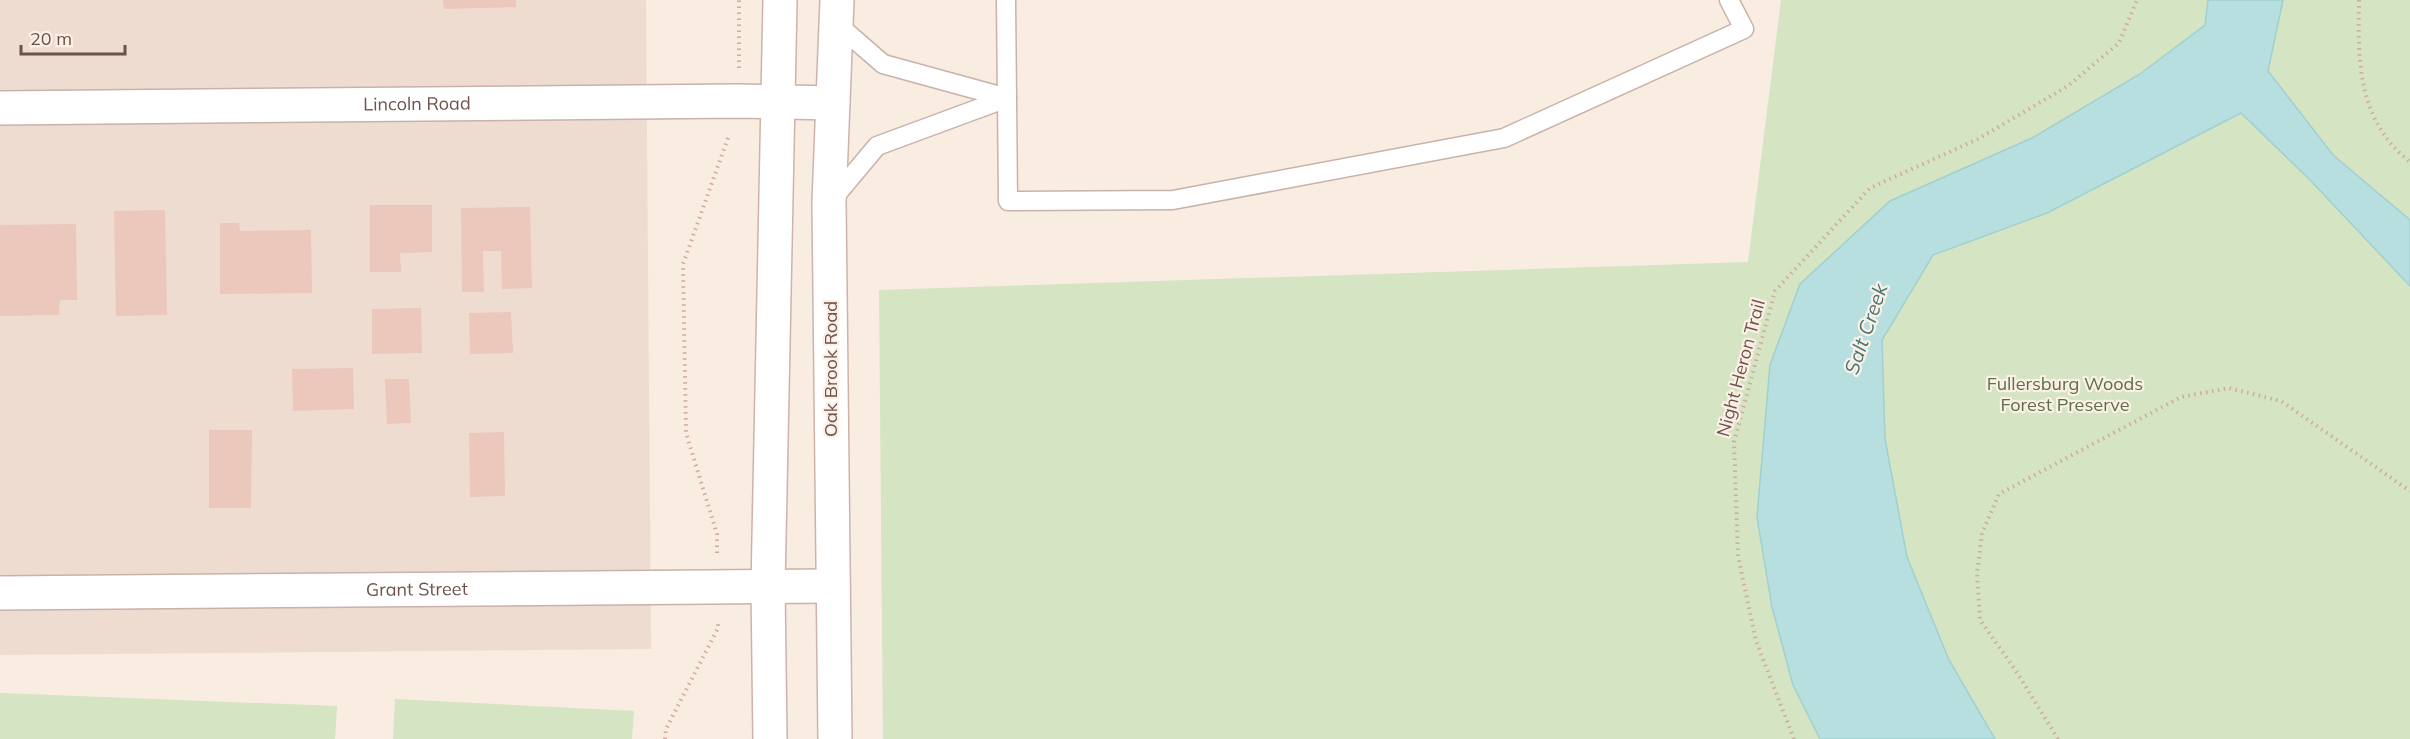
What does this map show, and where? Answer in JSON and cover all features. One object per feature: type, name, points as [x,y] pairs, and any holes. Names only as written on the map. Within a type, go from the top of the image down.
[{"type":"street","points":[[770,739],[768,586],[780,0]]},
{"type":"street","name":"Oak Brook Road","points":[[835,739],[829,202],[837,12]]},
{"type":"street","name":"Lincoln Road","points":[[0,108],[736,101],[833,103]]},
{"type":"street","name":"Grant Street","points":[[0,593],[833,586]]},
{"type":"lane","points":[[1006,0],[1008,201],[1173,200],[1504,138],[1744,29],[1729,0]]},
{"type":"lane","points":[[837,12],[883,64],[1007,98]]},
{"type":"lane","points":[[829,202],[877,146],[1007,98]]},
{"type":"path","points":[[665,739],[666,729],[718,628],[717,534],[686,433],[683,264],[727,144],[736,101],[740,50],[739,0]]},
{"type":"path","name":"Night Heron Trail","points":[[1794,739],[1755,641],[1738,556],[1734,442],[1775,291],[1870,188],[1978,139],[2068,86],[2119,43],[2137,0]]},
{"type":"path","points":[[2359,0],[2358,60],[2368,106],[2396,150],[2410,162]]},
{"type":"path","points":[[2058,739],[2016,671],[1980,620],[1977,574],[1982,533],[1999,494],[2181,397],[2229,388],[2281,400],[2410,491]]},
{"type":"shaded area","points":[[0,0],[646,0],[651,649],[0,655]]},
{"type":"green space","name":"Fullersburg Woods Forest Preserve","points":[[1781,0],[2410,0],[2410,739],[883,739],[879,290],[1748,262]]},
{"type":"green space","points":[[0,693],[337,706],[335,739],[0,739]]},
{"type":"green space","points":[[395,699],[634,711],[632,739],[393,739]]},
{"type":"water","name":"Salt Creek","points":[[2208,0],[2283,0],[2268,71],[2333,155],[2410,220],[2410,286],[2310,180],[2241,113],[2047,213],[1933,255],[1882,340],[1885,439],[1907,557],[1949,660],[1995,739],[1820,739],[1793,685],[1772,607],[1757,517],[1770,365],[1800,284],[1890,201],[2032,138],[2140,74],[2205,25]]},
{"type":"building","points":[[443,0],[516,0],[516,7],[444,9]]},
{"type":"building","points":[[370,205],[432,205],[432,252],[400,253],[401,272],[370,272]]},
{"type":"building","points":[[530,207],[532,288],[502,289],[501,251],[483,251],[484,292],[462,292],[461,208]]},
{"type":"building","points":[[165,210],[167,315],[116,316],[114,211]]},
{"type":"building","points":[[220,223],[239,223],[240,231],[311,230],[312,293],[220,294]]},
{"type":"building","points":[[76,224],[77,300],[60,300],[59,315],[0,316],[0,225]]},
{"type":"building","points":[[421,308],[422,353],[372,354],[372,309]]},
{"type":"building","points":[[511,312],[513,353],[470,354],[469,313]]},
{"type":"building","points":[[353,368],[354,409],[293,411],[292,369]]},
{"type":"building","points":[[385,379],[409,379],[411,423],[387,424]]},
{"type":"building","points":[[209,430],[252,430],[251,508],[209,508]]},
{"type":"building","points":[[504,432],[505,496],[470,497],[469,433]]}]
